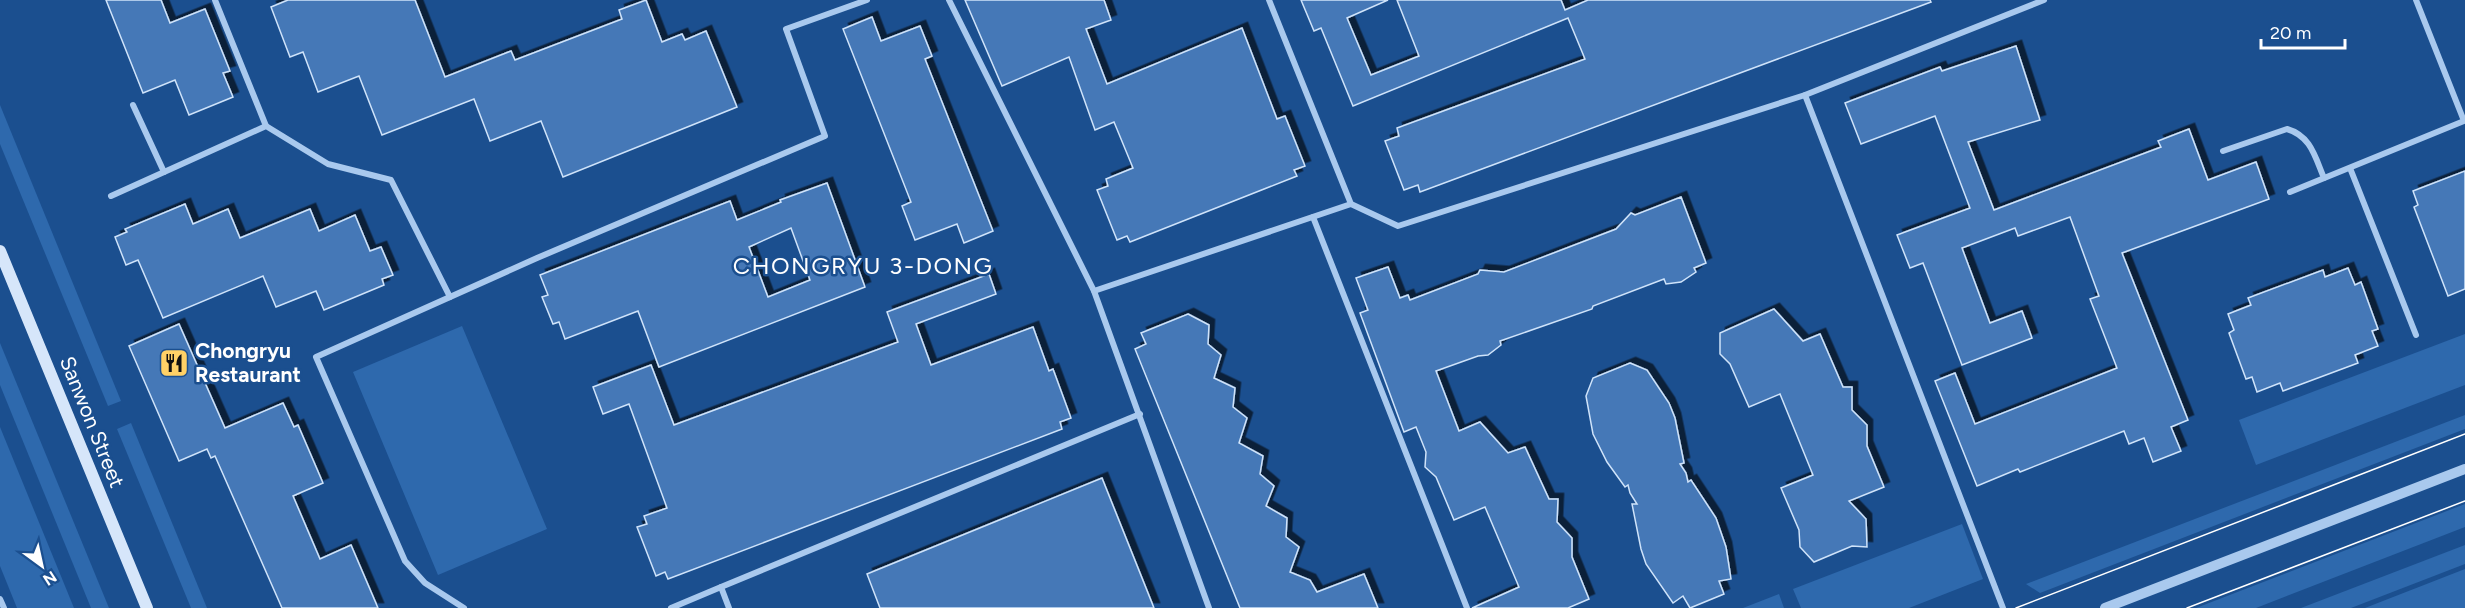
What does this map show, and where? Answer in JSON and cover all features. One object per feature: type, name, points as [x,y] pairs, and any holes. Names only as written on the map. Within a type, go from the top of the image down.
[{"type":"main road","name":"Sanwon Street","points":[[0,250],[147,608]]},
{"type":"street","points":[[214,0],[266,126],[328,164],[391,180],[450,297]]},
{"type":"street","points":[[464,608],[425,583],[405,561],[316,357],[537,258],[825,136],[786,29],[867,0]]},
{"type":"street","points":[[949,0],[1094,291],[1209,608]]},
{"type":"street","points":[[1269,0],[1351,204],[1398,226],[1805,94],[2044,0]]},
{"type":"street","points":[[2290,192],[2464,121],[2416,0]]},
{"type":"street","points":[[1805,94],[2003,608]]},
{"type":"street","points":[[133,105],[164,172]]},
{"type":"street","points":[[111,196],[266,126]]},
{"type":"street","points":[[2223,151],[2287,129],[2298,132],[2306,138],[2324,178]]},
{"type":"street","points":[[2350,168],[2416,335]]},
{"type":"street","points":[[1094,291],[1351,204]]},
{"type":"street","points":[[1313,217],[1467,608]]},
{"type":"street","points":[[671,608],[1140,414]]},
{"type":"street","points":[[2105,608],[2465,469]]},
{"type":"street","points":[[721,587],[729,608]]},
{"type":"street","points":[[0,599],[4,608]]},
{"type":"shaded area","points":[[0,105],[121,401],[108,406],[0,144]]},
{"type":"shaded area","points":[[462,326],[547,529],[438,575],[353,372]]},
{"type":"shaded area","points":[[2465,334],[2465,385],[2256,465],[2239,420]]},
{"type":"shaded area","points":[[0,343],[109,608],[91,608],[0,385]]},
{"type":"shaded area","points":[[2465,415],[2465,429],[2040,593],[2026,584]]},
{"type":"shaded area","points":[[131,423],[207,608],[191,608],[117,429]]},
{"type":"shaded area","points":[[0,427],[74,608],[17,608],[0,566]]},
{"type":"shaded area","points":[[2465,504],[2465,527],[2256,608],[2196,608]]},
{"type":"shaded area","points":[[1962,524],[1983,579],[1909,608],[1801,608],[1793,589]]},
{"type":"shaded area","points":[[2465,545],[2465,564],[2351,608],[2301,608]]},
{"type":"shaded area","points":[[2465,569],[2465,608],[2365,608]]},
{"type":"shaded area","points":[[1779,594],[1784,608],[1743,608]]},
{"type":"building","points":[[106,0],[161,0],[170,23],[205,9],[230,71],[223,73],[233,97],[189,115],[175,80],[143,93]]},
{"type":"building","points":[[288,0],[415,0],[445,77],[511,51],[515,60],[622,19],[619,10],[646,0],[662,42],[682,34],[685,40],[706,31],[737,107],[563,177],[541,121],[490,141],[474,99],[382,135],[359,76],[318,92],[303,52],[290,57],[271,7]]},
{"type":"building","points":[[965,0],[1104,0],[1111,20],[1086,29],[1107,84],[1242,28],[1277,119],[1285,116],[1305,166],[1294,170],[1297,176],[1130,242],[1127,236],[1117,240],[1097,190],[1108,186],[1106,179],[1133,168],[1114,122],[1095,130],[1069,57],[1002,86]]},
{"type":"building","points":[[1301,0],[1388,0],[1347,18],[1371,75],[1419,56],[1397,0],[1561,0],[1565,10],[1588,0],[1930,0],[1931,2],[1420,192],[1418,185],[1404,190],[1385,141],[1399,136],[1397,128],[1585,59],[1568,18],[1353,106],[1321,28],[1314,31]]},
{"type":"building","points":[[872,17],[881,41],[920,26],[932,56],[925,59],[993,231],[964,243],[957,224],[915,240],[902,206],[911,202],[843,29]]},
{"type":"building","points":[[2016,46],[2040,120],[1968,142],[1994,210],[2161,147],[2158,141],[2189,129],[2208,180],[2256,162],[2269,199],[2122,253],[2188,420],[2171,427],[2181,451],[2153,462],[2144,438],[2129,444],[2124,431],[2020,472],[2018,469],[1977,486],[1935,381],[1955,373],[1975,424],[2117,368],[2090,299],[2099,296],[2070,217],[2018,236],[2015,228],[1962,248],[1990,323],[2022,311],[2032,338],[1962,365],[1923,263],[1910,268],[1897,235],[1970,208],[1935,116],[1861,144],[1845,103],[1940,67],[1942,71]]},
{"type":"building","points":[[2465,171],[2465,289],[2448,296],[2414,207],[2418,205],[2413,191]]},
{"type":"building","points":[[827,183],[865,287],[659,367],[638,311],[565,339],[559,322],[553,324],[542,297],[548,295],[540,275],[730,201],[737,220],[781,202],[780,200]],"holes":[[[791,228],[810,280],[768,297],[749,247]]]},
{"type":"building","points":[[1681,197],[1706,263],[1694,268],[1696,272],[1681,282],[1666,284],[1664,279],[1593,306],[1592,309],[1500,341],[1501,345],[1488,355],[1478,356],[1436,371],[1459,431],[1480,422],[1508,453],[1525,447],[1549,499],[1558,499],[1557,522],[1572,538],[1572,557],[1589,599],[1568,608],[1472,608],[1519,587],[1485,507],[1454,520],[1436,477],[1425,467],[1426,452],[1416,427],[1404,432],[1360,313],[1368,310],[1356,278],[1388,267],[1400,298],[1408,295],[1410,300],[1478,274],[1480,270],[1504,272],[1616,229],[1631,213],[1635,215]]},
{"type":"building","points":[[185,204],[193,224],[228,209],[240,238],[310,209],[319,231],[355,215],[370,251],[381,247],[393,275],[382,279],[384,285],[324,310],[316,291],[276,307],[263,276],[163,318],[138,260],[126,265],[115,237],[127,232],[125,229]]},
{"type":"building","points":[[2348,268],[2355,285],[2361,282],[2378,329],[2372,331],[2378,346],[2355,355],[2358,363],[2283,391],[2280,383],[2257,392],[2252,377],[2246,379],[2229,333],[2234,330],[2228,314],[2251,305],[2248,298],[2323,270],[2325,277]]},
{"type":"building","points":[[989,274],[996,294],[916,324],[931,365],[1033,327],[1049,371],[1053,369],[1071,418],[1060,422],[1062,429],[668,579],[665,572],[656,576],[637,527],[647,524],[644,516],[667,508],[629,404],[603,414],[593,387],[651,365],[674,425],[898,342],[887,312]]},
{"type":"building","points":[[1774,309],[1803,341],[1820,334],[1843,387],[1852,387],[1852,410],[1867,425],[1867,446],[1884,487],[1849,501],[1866,519],[1867,547],[1852,546],[1814,562],[1800,547],[1799,530],[1781,488],[1813,475],[1780,394],[1749,407],[1730,364],[1720,354],[1720,333]]},
{"type":"building","points":[[1188,314],[1209,325],[1208,344],[1221,355],[1214,378],[1235,388],[1233,407],[1247,418],[1239,443],[1263,456],[1260,474],[1274,486],[1266,506],[1287,518],[1286,537],[1299,547],[1290,572],[1310,580],[1317,592],[1364,574],[1378,608],[1240,608],[1135,349],[1146,344],[1141,333]]},
{"type":"building","points":[[179,324],[225,428],[283,403],[294,427],[298,425],[323,483],[293,496],[320,559],[351,545],[378,608],[282,608],[215,456],[211,458],[207,449],[179,461],[129,346]]},
{"type":"building","points":[[1630,363],[1647,370],[1669,403],[1675,418],[1684,463],[1680,464],[1686,473],[1688,482],[1691,480],[1716,518],[1726,547],[1731,579],[1719,581],[1724,594],[1690,608],[1683,596],[1673,603],[1646,564],[1632,504],[1637,504],[1628,485],[1625,487],[1607,462],[1593,434],[1586,396],[1593,378]]},
{"type":"building","points":[[1102,478],[1154,608],[880,608],[867,574]]},
{"type":"tram line","points":[[2016,608],[2465,434]]},
{"type":"tram line","points":[[2187,608],[2465,501]]},
{"type":"place","name":"Chongryu Restaurant","points":[[174,363]]},
{"type":"district","name":"CHONGRYU 3-DONG","points":[[863,266]]}]
